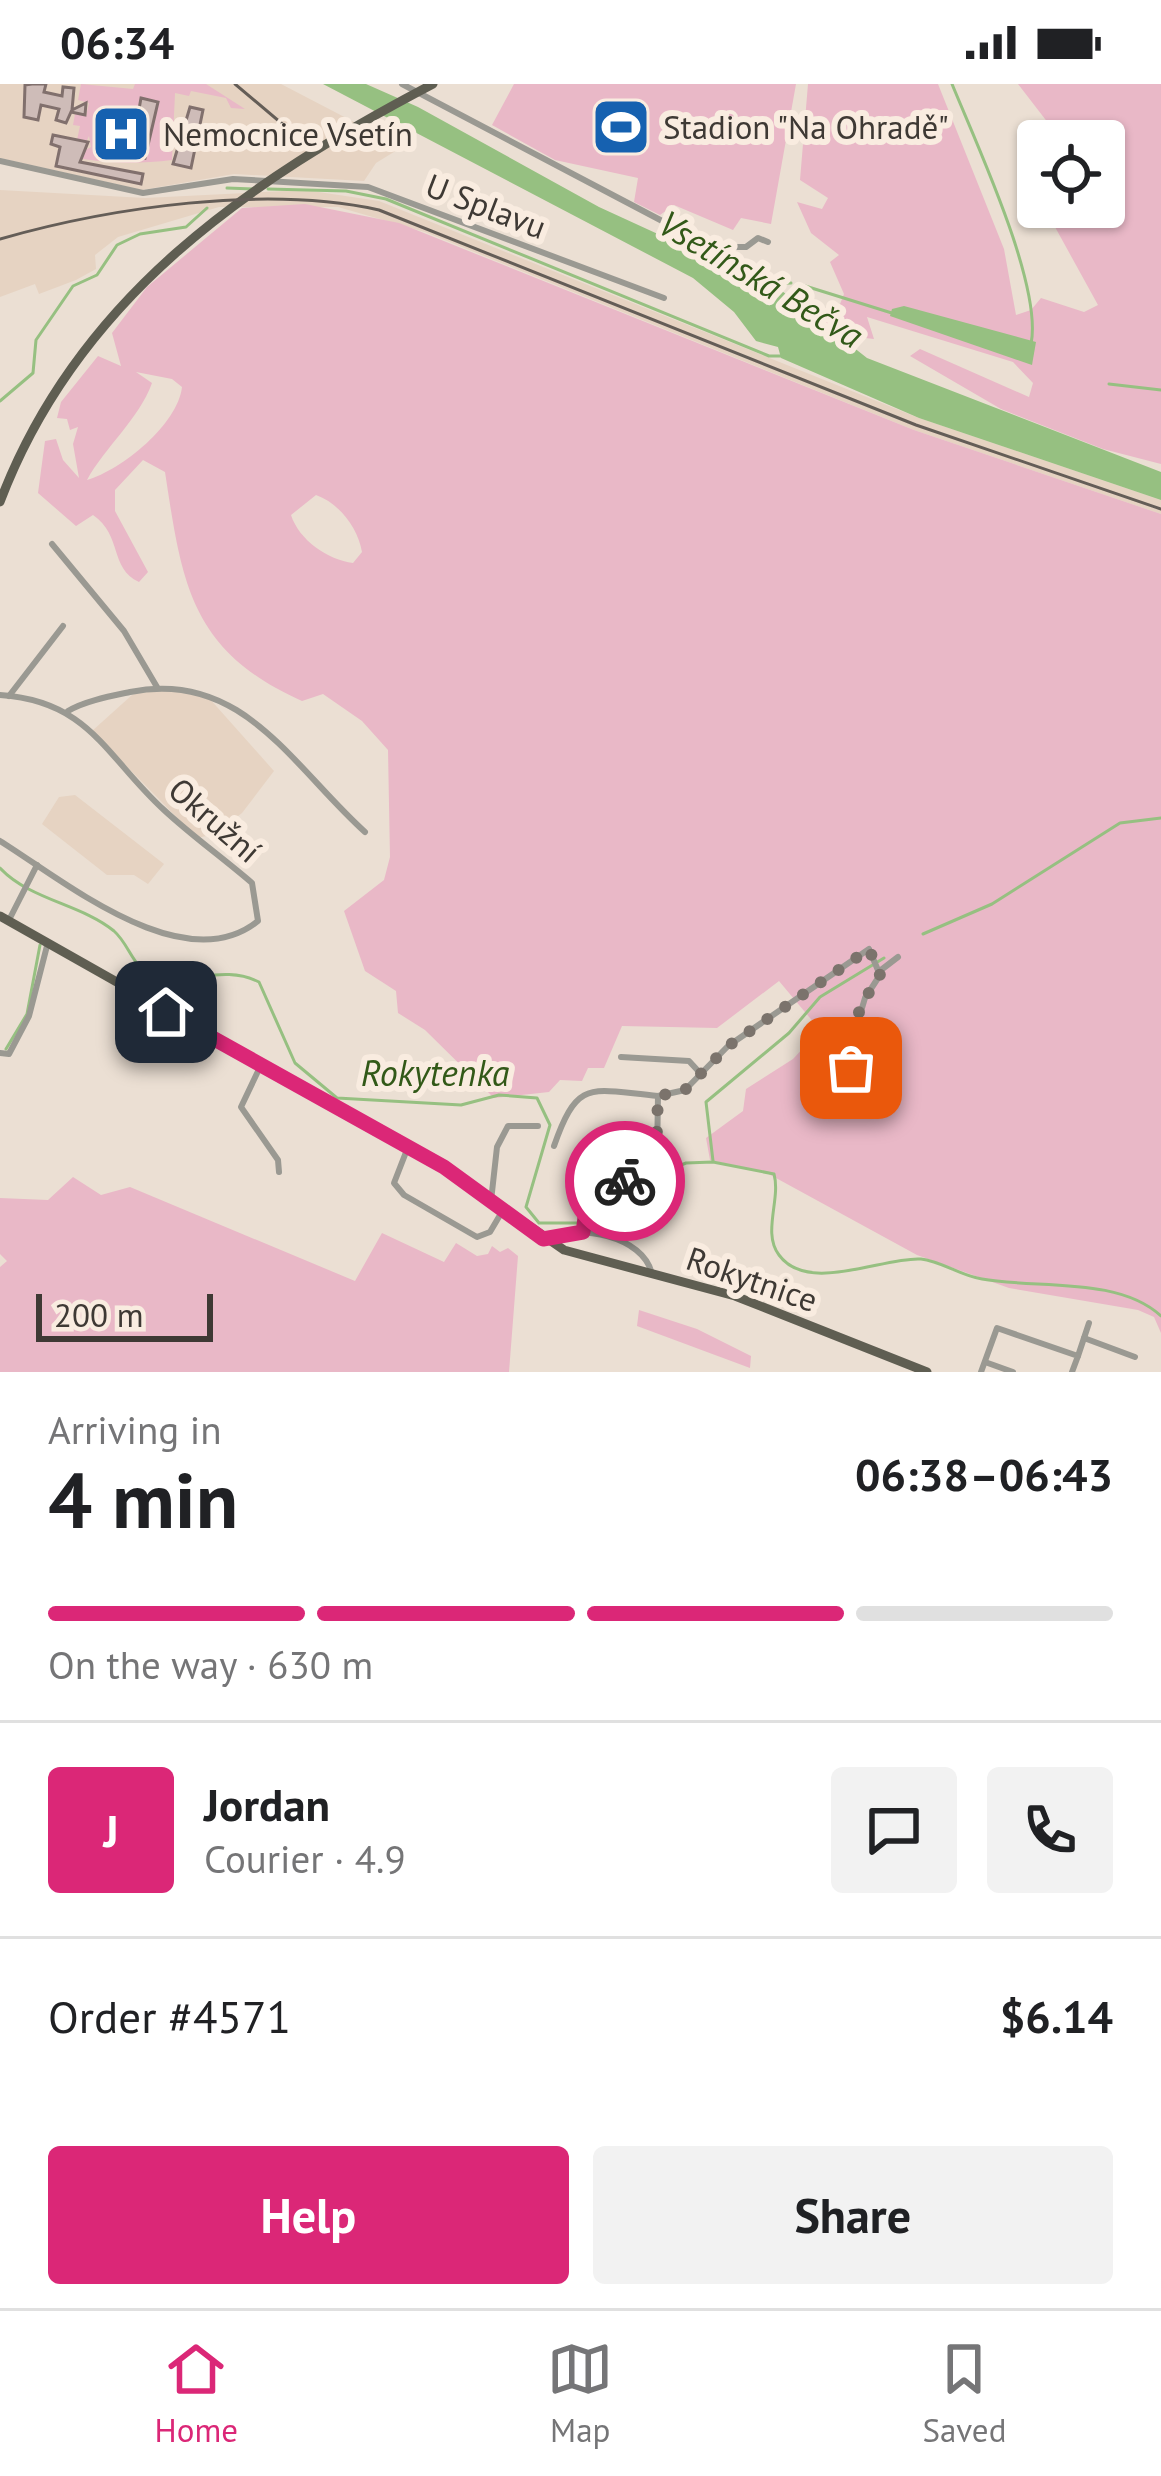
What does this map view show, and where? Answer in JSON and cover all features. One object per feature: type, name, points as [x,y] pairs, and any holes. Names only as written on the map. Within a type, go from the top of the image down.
[{"type":"main road","points":[[0,502],[36,422],[82,349],[129,293],[194,235],[288,166],[434,84]]},
{"type":"main road","name":"Rokytnice","points":[[4,918],[408,1148],[543,1239],[590,1260],[731,1295],[927,1372]]},
{"type":"street","points":[[402,84],[666,223],[728,247],[752,245],[758,238],[768,242]]},
{"type":"street","name":"U Splavu","points":[[0,161],[143,193],[233,179],[368,187],[664,298]]},
{"type":"street","points":[[52,544],[124,631],[157,687]]},
{"type":"street","points":[[63,626],[4,696],[68,711],[157,687],[213,695],[259,723],[365,832]]},
{"type":"street","name":"Okružní","points":[[0,841],[153,932],[220,938],[245,932],[258,921],[252,883],[182,824],[68,711]]},
{"type":"street","points":[[4,918],[38,864]]},
{"type":"street","points":[[0,1053],[9,1054],[29,1016],[49,942]]},
{"type":"street","points":[[554,1146],[568,1105],[577,1096],[606,1092],[658,1096],[685,1090],[728,1046],[869,949],[880,970]]},
{"type":"street","points":[[886,1065],[859,1074],[848,1055],[865,998],[880,970],[898,958]]},
{"type":"street","points":[[621,1057],[689,1061],[700,1074]]},
{"type":"street","points":[[260,1067],[241,1107],[278,1160],[279,1172]]},
{"type":"street","points":[[543,1239],[583,1225],[656,1158],[658,1096]]},
{"type":"street","points":[[499,1120],[508,1126],[538,1126]]},
{"type":"street","points":[[491,1201],[496,1148],[508,1126]]},
{"type":"street","points":[[408,1148],[394,1183],[404,1196],[477,1237],[490,1232],[503,1210]]},
{"type":"street","points":[[583,1225],[619,1241],[647,1261],[652,1275]]},
{"type":"street","points":[[1072,1372],[1089,1323]]},
{"type":"street","points":[[981,1372],[997,1328],[1078,1356]]},
{"type":"street","points":[[1084,1338],[1135,1357]]},
{"type":"street","points":[[985,1362],[1013,1372]]},
{"type":"shaded area","name":"Nemocnice Vsetín","points":[[0,84],[281,84],[402,147],[376,163],[364,181],[234,174],[142,190],[0,158]]},
{"type":"shaded area","points":[[81,84],[133,89],[135,84],[206,84],[245,109],[231,108],[226,98],[175,93],[172,160],[85,159],[72,157],[91,147],[89,136],[86,142],[77,140],[80,126],[73,125],[75,114],[86,116],[89,103],[78,100]]},
{"type":"shaded area","points":[[323,84],[366,84],[418,107],[599,207],[782,291],[867,358],[1161,472],[1161,500],[919,418],[781,358],[778,347],[756,341],[734,312],[693,278]]},
{"type":"shaded area","points":[[514,84],[796,84],[771,224],[741,218],[733,230],[674,205],[660,215],[634,202],[638,178],[555,160],[492,125]]},
{"type":"shaded area","points":[[808,84],[938,84],[1004,249],[1016,315],[1031,310],[1041,298],[1084,312],[1098,305],[1056,228],[1125,228],[1125,120],[1046,120],[1018,84],[1161,84],[1161,464],[1103,449],[1001,409],[910,356],[920,349],[1029,397],[1033,383],[1013,362],[867,317],[874,339],[840,335],[814,314],[817,303],[836,314],[844,294],[830,262],[839,255],[811,233],[797,202],[822,209],[828,198],[800,180]]},
{"type":"shaded area","points":[[0,190],[145,198],[305,190],[379,201],[919,418],[1161,500],[1161,514],[914,430],[425,232],[338,207],[219,207],[118,237],[95,255],[96,269],[76,280],[39,294],[35,284],[0,297]]},
{"type":"shaded area","points":[[305,204],[399,223],[914,430],[1161,514],[1161,1333],[1154,1317],[1138,1310],[1009,1288],[917,1255],[765,1172],[710,1160],[706,1138],[743,1111],[746,1089],[793,1059],[820,1030],[779,981],[717,1028],[622,1026],[604,1068],[588,1068],[582,1081],[560,1080],[549,1092],[494,1098],[425,1030],[398,1013],[396,991],[365,971],[344,911],[384,880],[390,857],[388,750],[362,721],[323,694],[302,701],[236,660],[214,636],[186,580],[165,472],[143,460],[115,490],[115,511],[148,572],[139,582],[123,569],[109,532],[93,515],[76,526],[38,493],[45,441],[56,439],[63,460],[79,478],[73,444],[78,427],[70,430],[67,419],[57,418],[61,402],[98,356],[121,366],[112,333],[147,287],[242,208]],"holes":[[[136,372],[172,379],[182,387],[178,401],[146,444],[87,480],[152,383]],[[316,495],[340,510],[352,526],[362,552],[353,563],[316,547],[295,524],[291,515]]]},
{"type":"shaded area","points":[[904,306],[1036,342],[1032,365],[890,316],[892,309]]},
{"type":"shaded area","points":[[157,687],[209,698],[274,771],[242,813],[215,834],[197,838],[92,731],[132,695]]},
{"type":"shaded area","points":[[75,795],[164,864],[148,884],[134,875],[107,875],[42,824],[59,797]]},
{"type":"shaded area","points":[[73,1177],[101,1195],[130,1187],[355,1281],[382,1233],[444,1262],[456,1243],[477,1256],[488,1254],[492,1246],[500,1252],[508,1248],[518,1256],[509,1372],[0,1372],[0,1267],[7,1261],[0,1254],[0,1198],[48,1200]]},
{"type":"shaded area","points":[[639,1310],[697,1329],[751,1356],[750,1368],[637,1326]]},
{"type":"building","points":[[46,84],[44,92],[62,96],[63,87],[74,88],[72,110],[86,103],[85,115],[71,112],[66,123],[56,120],[59,109],[41,105],[38,120],[24,117],[25,85]]},
{"type":"building","points":[[141,98],[158,102],[145,158],[131,154]]},
{"type":"building","points":[[190,107],[203,110],[191,168],[173,164]]},
{"type":"building","points":[[53,135],[88,142],[80,162],[143,174],[141,184],[56,166],[60,147],[51,144]]},
{"type":"waterway","points":[[952,84],[1018,252],[1032,319],[1031,344]]},
{"type":"waterway","points":[[227,188],[253,189]]},
{"type":"waterway","points":[[268,189],[346,191],[386,199],[769,356],[785,356]]},
{"type":"waterway","points":[[0,401],[33,373],[36,340],[73,286],[97,275],[117,245],[140,234],[186,227],[207,208]]},
{"type":"waterway","name":"Vsetínská Bečva","points":[[764,284],[791,283]]},
{"type":"waterway","name":"Vsetínská Bečva","points":[[802,285],[895,314]]},
{"type":"waterway","points":[[1109,384],[1161,390]]},
{"type":"waterway","points":[[923,934],[992,904],[1120,823],[1161,818]]},
{"type":"waterway","name":"Rokytenka","points":[[0,868],[26,888],[114,931],[150,974],[171,978],[234,975],[259,982],[295,1063],[337,1098],[461,1105],[499,1095],[537,1098],[550,1125],[526,1207],[539,1223],[580,1223],[637,1183],[686,1163],[713,1162],[774,1174],[772,1237],[779,1255],[792,1267],[827,1273],[921,1259],[982,1279],[1100,1289],[1143,1303],[1161,1316]]},
{"type":"waterway","points":[[6,1049],[27,1014],[40,945]]},
{"type":"waterway","points":[[713,1161],[706,1102],[789,1033],[820,997],[884,958]]},
{"type":"railway","points":[[235,84],[306,144]]},
{"type":"railway","points":[[0,239],[90,217],[189,203],[287,199],[379,210],[916,425],[1161,509]]},
{"type":"way so far","points":[[625,1181],[656,1158],[658,1096],[685,1090],[728,1046],[869,949],[880,975],[865,998],[852,1036],[851,1068]]},
{"type":"place","name":"Stadion \"Na Ohradě\"","points":[[621,127]]},
{"type":"place","name":"Nemocnice Vsetín","points":[[121,134]]},
{"type":"route","points":[[166,1012],[444,1167],[543,1239],[583,1232],[586,1211],[625,1181]]}]
